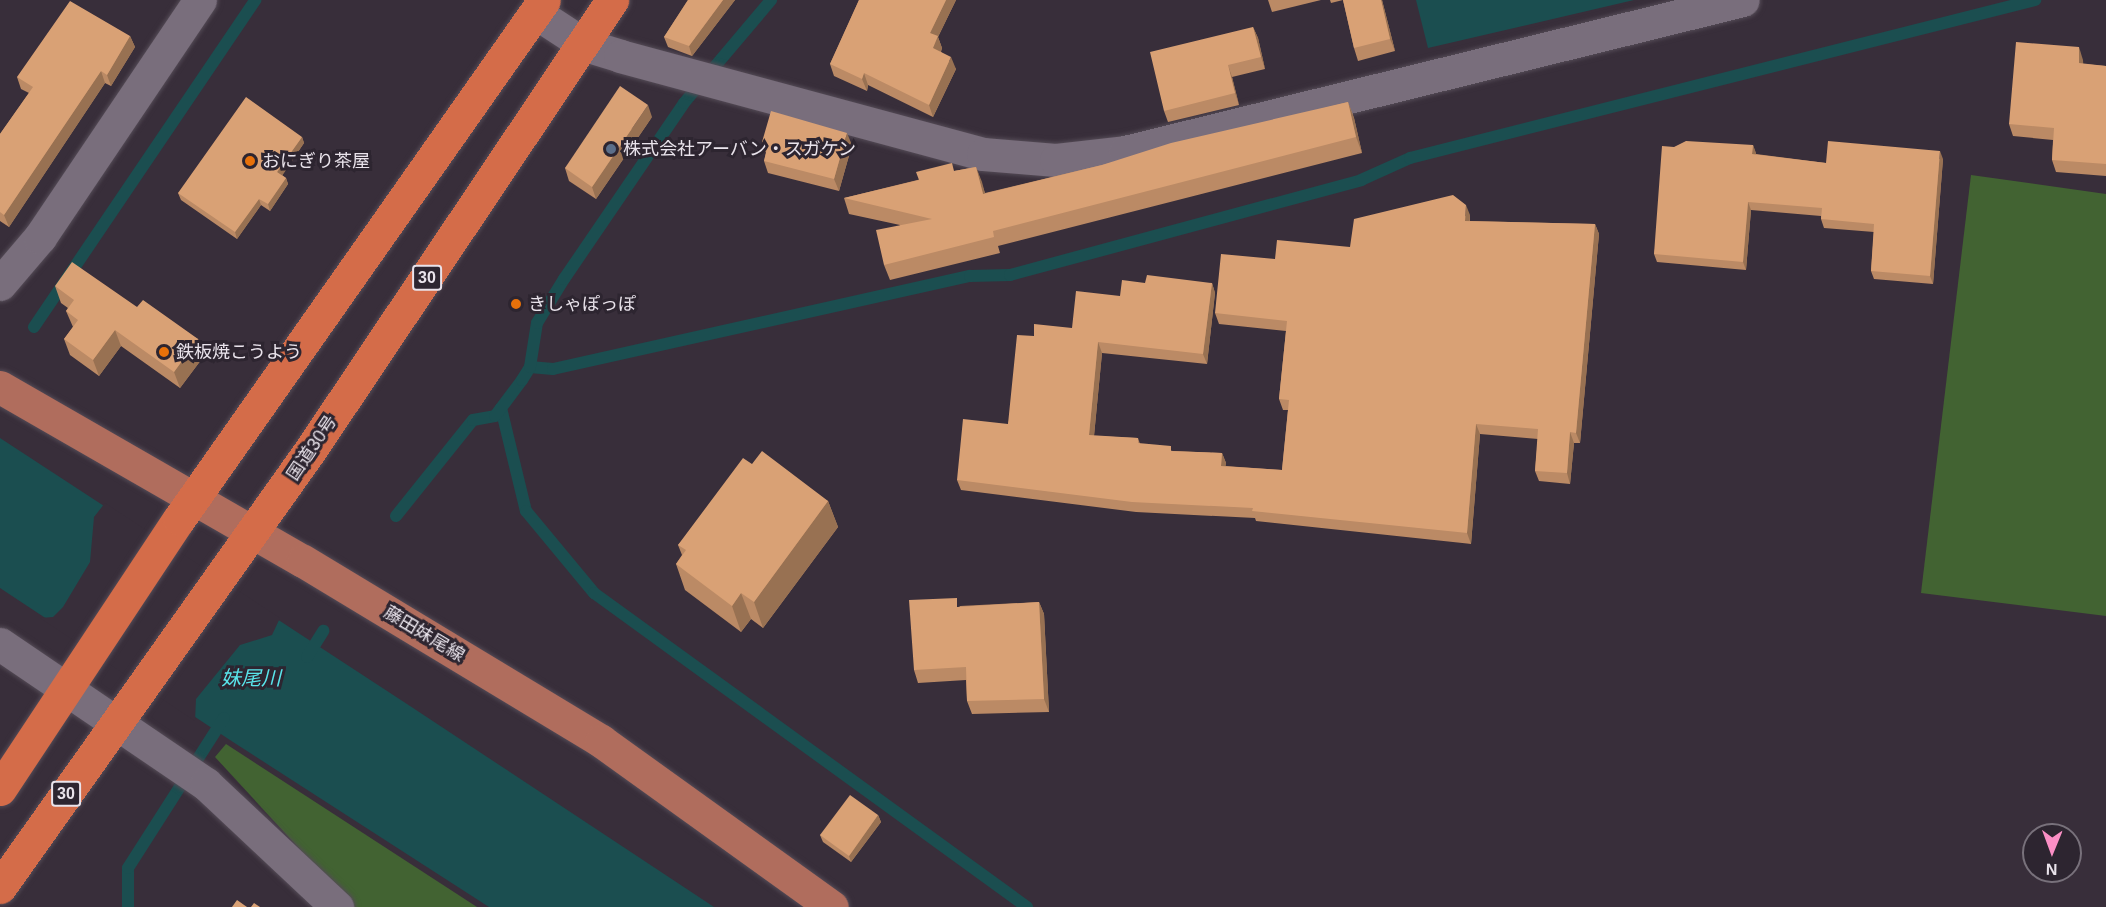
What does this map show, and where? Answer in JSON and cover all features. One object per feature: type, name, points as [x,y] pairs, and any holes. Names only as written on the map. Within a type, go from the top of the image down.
[{"type":"highway","name":"国道30号","points":[[0,887],[246,542],[585,45],[612,0]]},
{"type":"highway","points":[[0,789],[187,508],[540,7]]},
{"type":"main road","name":"藤田妹尾線","points":[[0,387],[187,508],[601,741],[831,907]]},
{"type":"street","points":[[0,284],[40,237],[200,0]]},
{"type":"street","points":[[540,7],[585,45],[983,154],[1056,160],[1125,152],[1743,0]]},
{"type":"street","points":[[0,644],[74,675],[126,712],[175,763],[203,782],[337,907]]},
{"type":"green space","points":[[1971,175],[2106,194],[2106,616],[1921,593]]},
{"type":"green space","points":[[226,744],[477,907],[353,907],[215,757]]},
{"type":"water","points":[[1416,0],[1634,0],[1428,48]]},
{"type":"water","name":"妹尾川","points":[[0,438],[714,907],[489,907],[233,742],[0,588]]},
{"type":"pier","points":[[105,503],[280,618],[272,635],[240,645],[196,699],[195,721],[40,618],[53,617],[63,607],[90,562],[94,517]]},
{"type":"building","points":[[688,0],[723,0],[689,46],[664,37]]},
{"type":"building","points":[[859,0],[946,0],[930,33],[938,36],[933,48],[951,57],[929,105],[864,73],[862,79],[830,64]]},
{"type":"building","points":[[1343,0],[1381,0],[1390,39],[1354,48]]},
{"type":"building","points":[[70,1],[130,36],[107,75],[101,71],[4,215],[0,212],[0,134],[33,87],[17,77]]},
{"type":"building","points":[[1253,27],[1261,57],[1228,65],[1235,93],[1164,111],[1150,52]]},
{"type":"building","points":[[2016,42],[2079,47],[2079,63],[2106,66],[2106,164],[2052,160],[2054,128],[2009,124]]},
{"type":"building","name":"株式会社アーバン・スガケン","points":[[620,86],[648,105],[592,187],[565,168]]},
{"type":"building","name":"おにぎり茶屋","points":[[246,97],[302,137],[277,172],[286,178],[268,204],[259,199],[235,232],[178,193]]},
{"type":"building","points":[[1348,102],[1356,137],[993,231],[994,237],[884,265],[876,230],[932,219],[844,198],[919,180],[916,172],[952,163],[954,171],[976,167],[983,194],[1102,165],[1171,143]]},
{"type":"building","points":[[771,111],[847,133],[834,179],[764,161],[768,144],[762,142]]},
{"type":"building","points":[[1686,141],[1753,145],[1752,154],[1826,163],[1828,141],[1940,151],[1930,276],[1871,271],[1874,224],[1821,219],[1822,208],[1748,202],[1743,262],[1654,254],[1662,146],[1674,147]]},
{"type":"building","points":[[1453,195],[1466,205],[1465,221],[1595,224],[1576,433],[1570,432],[1567,473],[1535,471],[1538,429],[1476,424],[1467,533],[1252,511],[1253,508],[1132,502],[957,480],[963,419],[1008,424],[1017,335],[1034,336],[1034,324],[1072,328],[1076,291],[1120,296],[1122,280],[1145,283],[1147,275],[1212,283],[1203,354],[1098,342],[1089,435],[1138,438],[1138,443],[1171,446],[1171,451],[1222,453],[1221,466],[1282,470],[1289,400],[1279,399],[1287,321],[1215,313],[1221,254],[1275,259],[1277,240],[1350,247],[1354,219]]},
{"type":"building","points":[[72,262],[137,307],[143,300],[198,339],[174,372],[115,330],[93,360],[64,339],[78,320],[66,311],[74,300],[55,286]]},
{"type":"building","points":[[762,451],[828,501],[754,602],[741,593],[732,606],[676,564],[686,550],[678,545],[743,458],[752,464]]},
{"type":"building","points":[[957,598],[957,607],[1039,602],[1044,699],[967,701],[966,667],[914,670],[909,600]]},
{"type":"building","points":[[850,795],[878,815],[849,856],[820,835]]},
{"type":"building","points":[[237,900],[247,907],[232,907]]},
{"type":"waterway","points":[[34,327],[255,0]]},
{"type":"waterway","points":[[396,516],[473,420],[495,416],[522,380],[530,367],[537,323],[564,279],[684,103],[771,0]]},
{"type":"waterway","points":[[530,367],[553,369],[970,276],[1010,275],[1361,180],[1410,158],[2035,0]]},
{"type":"waterway","points":[[501,408],[526,511],[594,593],[1027,907]]},
{"type":"waterway","points":[[307,657],[323,631]]},
{"type":"waterway","points":[[128,907],[128,868],[224,718]]},
{"type":"place","name":"株式会社アーバン・スガケン","points":[[611,149]]},
{"type":"place","name":"おにぎり茶屋","points":[[250,161]]},
{"type":"place","name":"きしゃぽっぽ","points":[[516,304]]},
{"type":"place","name":"鉄板焼こうよう","points":[[164,352]]}]
